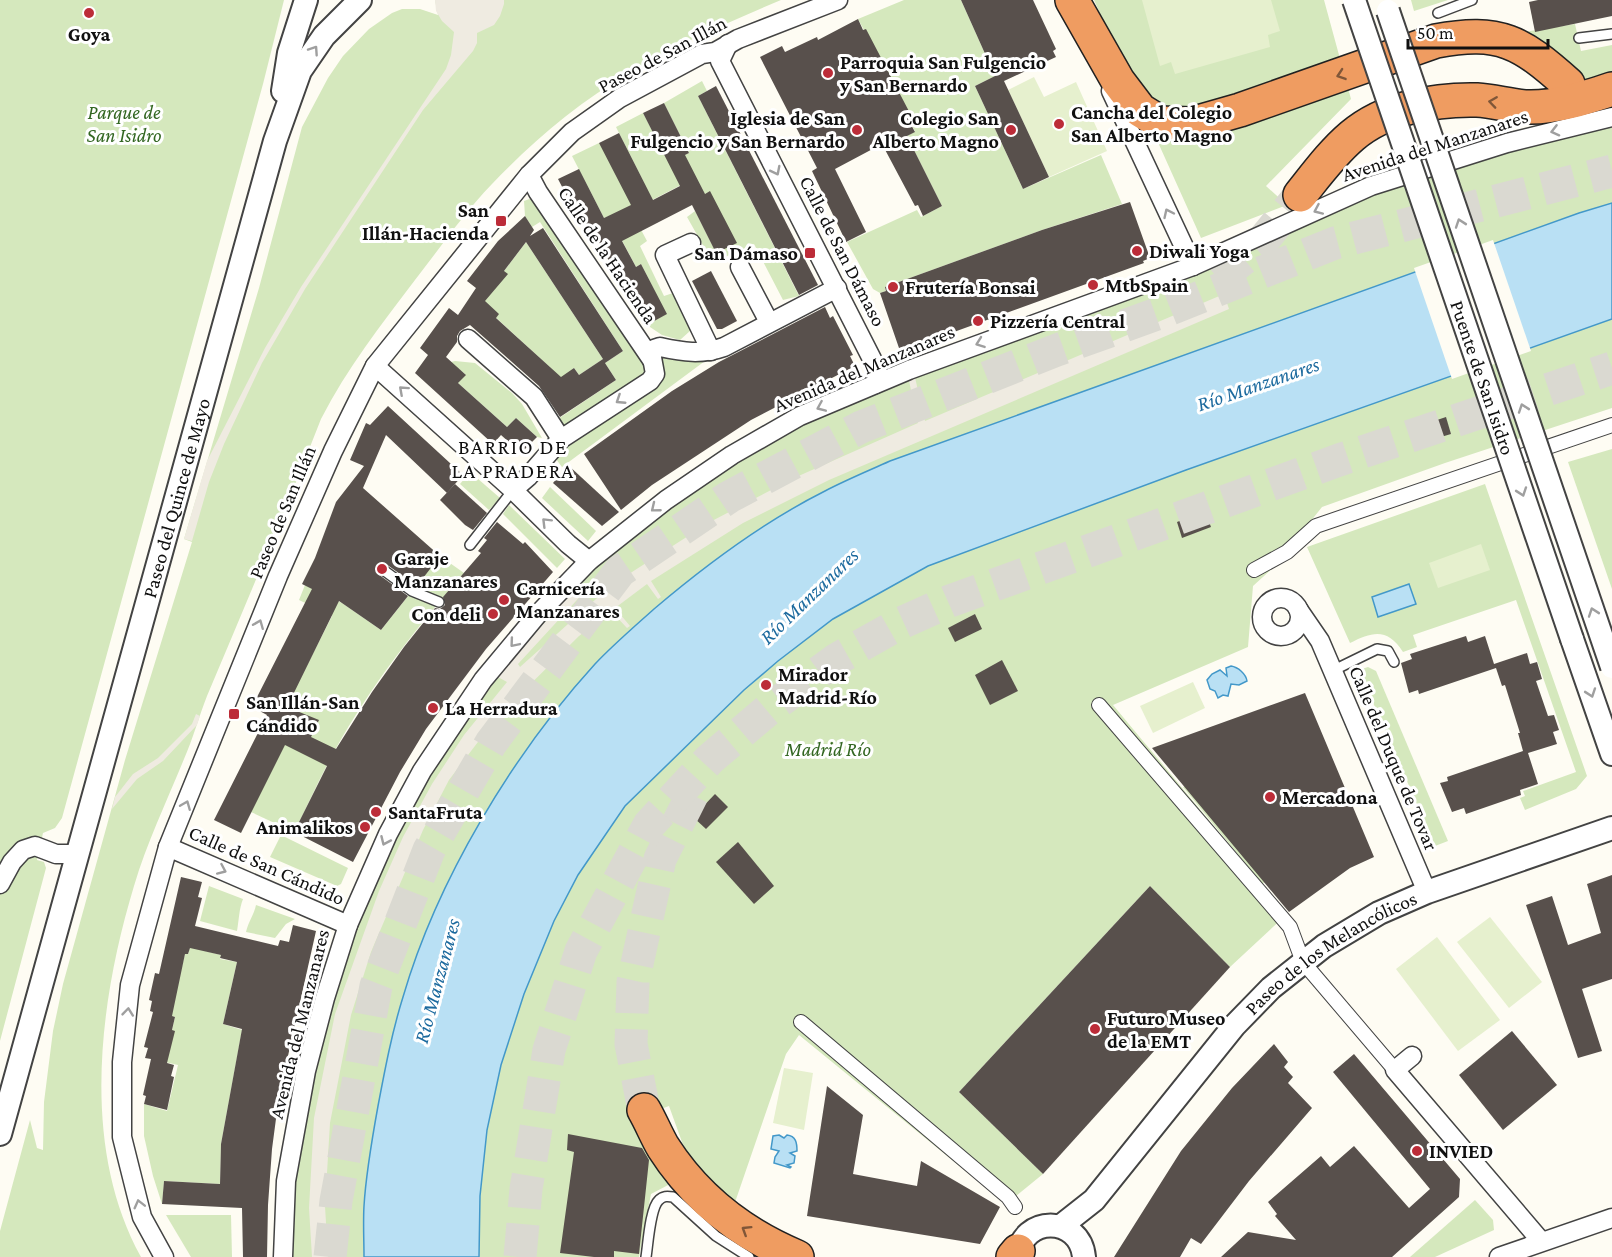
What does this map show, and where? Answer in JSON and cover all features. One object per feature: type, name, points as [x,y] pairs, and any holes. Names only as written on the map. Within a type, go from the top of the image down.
[{"type":"highway","points":[[1070,0],[1118,81],[1140,110],[1161,123],[1191,124],[1240,110],[1436,41],[1455,38],[1487,36],[1514,43],[1544,62],[1568,84]]},
{"type":"highway","points":[[1300,195],[1323,166],[1353,135],[1390,113],[1434,102],[1478,100],[1527,107],[1561,104],[1612,89]]},
{"type":"highway","points":[[644,1110],[663,1146],[691,1184],[729,1219],[773,1247],[797,1257]]},
{"type":"street","name":"Paseo del Quince de Mayo","points":[[275,141],[289,53],[306,0]]},
{"type":"street","name":"Paseo del Quince de Mayo","points":[[0,1134],[275,141],[300,71],[324,36],[360,0]]},
{"type":"street","name":"Paseo de San Illán","points":[[164,1257],[142,1217],[122,1137],[122,1062],[130,985],[168,847],[278,576],[333,451],[375,366],[529,175],[572,132],[620,98],[702,54],[715,52],[728,44],[838,0]]},
{"type":"street","points":[[1070,0],[1193,266]]},
{"type":"street","name":"Puente de San Isidro","points":[[1353,0],[1611,751]]},
{"type":"street","name":"Puente de San Isidro","points":[[1384,0],[1612,668]]},
{"type":"street","points":[[702,54],[713,56],[720,61],[728,44]]},
{"type":"street","name":"Calle de San Dámaso","points":[[720,61],[874,363],[878,374],[875,384]]},
{"type":"street","name":"Avenida del Manzanares","points":[[283,1257],[286,1181],[306,1071],[325,998],[348,925],[388,834],[428,762],[483,680],[538,614],[589,561],[666,500],[732,455],[800,416],[942,357],[1193,266],[1371,186],[1507,143],[1612,117]]},
{"type":"street","name":"Calle de la Hacienda","points":[[529,175],[538,192],[652,360]]},
{"type":"street","name":"Calle de la Hacienda","points":[[691,243],[665,255],[711,351]]},
{"type":"street","points":[[740,267],[770,322]]},
{"type":"street","name":"Calle de la Hacienda","points":[[652,360],[651,352],[660,347],[684,352],[711,351],[724,347],[837,288]]},
{"type":"street","points":[[468,339],[534,397],[561,439]]},
{"type":"street","points":[[513,490],[528,477],[561,439],[650,381],[655,374],[652,360]]},
{"type":"street","points":[[375,366],[589,561]]},
{"type":"street","points":[[1254,570],[1287,552],[1316,526],[1612,425]]},
{"type":"street","points":[[1287,635],[1293,632],[1300,621],[1298,609],[1290,600],[1278,598],[1272,600],[1264,609],[1263,621],[1270,632],[1320,641]]},
{"type":"street","name":"Calle del Duque de Tovar","points":[[1298,609],[1320,641],[1426,892]]},
{"type":"street","points":[[1099,705],[1290,927],[1303,962],[1541,1241]]},
{"type":"street","name":"Paseo de los Melancólicos","points":[[1075,1241],[1094,1200],[1234,1026],[1271,988],[1303,962],[1324,946],[1379,913],[1426,892],[1612,828]]},
{"type":"street","points":[[0,884],[12,862],[23,850],[35,846],[56,854],[77,854]]},
{"type":"street","name":"Calle de San Cándido","points":[[168,847],[348,925]]},
{"type":"street","points":[[801,1022],[1008,1197],[1015,1207]]},
{"type":"street","points":[[1395,1070],[1412,1056]]},
{"type":"street","points":[[1499,1257],[1612,1218]]},
{"type":"street","points":[[1016,1255],[1030,1232],[1039,1227],[1050,1225],[1075,1241]]},
{"type":"lane","points":[[1438,13],[1472,0]]},
{"type":"lane","points":[[1579,38],[1612,34]]},
{"type":"lane","points":[[470,545],[513,490]]},
{"type":"lane","points":[[382,569],[412,591],[439,602]]},
{"type":"lane","points":[[1332,671],[1377,649],[1388,651],[1394,662]]},
{"type":"lane","points":[[646,1257],[655,1206],[659,1199],[667,1196],[678,1200],[716,1236],[749,1257]]},
{"type":"green space","name":"Parque de San Isidro","points":[[0,0],[284,0],[62,818],[55,828],[43,833],[37,860],[44,862],[46,868],[0,1041]]},
{"type":"green space","points":[[435,0],[781,0],[647,62],[610,84],[540,138],[492,184],[462,219],[353,364],[321,419],[207,696],[145,854],[122,931],[105,1025],[101,1074],[103,1122],[109,1169],[122,1214],[141,1257],[0,1257],[0,1231],[30,1120],[37,1148],[43,1150],[44,1102],[53,1031],[63,984],[125,760],[192,542],[184,539],[259,288],[302,127],[328,78],[343,56],[369,29],[402,9],[420,9],[438,15]]},
{"type":"green space","points":[[904,0],[961,0],[995,76],[975,86],[1023,189],[1101,155],[1122,204],[1042,230],[885,287],[886,291],[880,293],[873,289],[847,242],[917,210],[921,217],[942,206],[907,136],[915,131],[909,121],[912,119],[858,19]]},
{"type":"green space","points":[[1094,0],[1324,0],[1351,99],[1266,186],[1287,205],[1201,238]]},
{"type":"green space","points":[[1142,0],[1271,0],[1280,31],[1268,35],[1270,47],[1175,74],[1171,62],[1160,66]]},
{"type":"green space","points":[[1411,0],[1448,0],[1414,11]]},
{"type":"green space","points":[[1575,24],[1581,51],[1612,45],[1612,76],[1590,83],[1576,75],[1524,32]]},
{"type":"green space","name":"Cancha del Colegio San Alberto Magno","points":[[1034,77],[1044,97],[1076,82],[1107,151],[1049,177],[1008,90]]},
{"type":"green space","points":[[702,81],[707,91],[698,96],[799,296],[783,300],[754,244],[725,257],[709,256],[687,217],[695,211],[716,253],[709,192],[690,202],[681,185],[631,211],[647,241],[640,246],[664,296],[673,293],[688,318],[690,331],[680,340],[662,335],[647,325],[666,314],[641,264],[636,267],[609,216],[604,218],[572,156],[599,143],[644,183],[616,127],[643,113],[669,163],[689,153],[664,103]]},
{"type":"green space","name":"Madrid Río","points":[[1612,126],[1612,408],[1445,463],[1322,507],[1275,566],[1253,586],[1248,647],[1113,705],[1258,879],[1183,787],[1289,749],[1312,844],[1262,884],[1287,914],[1230,967],[1150,886],[959,1092],[1043,1174],[1006,1204],[799,1035],[786,1054],[732,1211],[699,1176],[682,1142],[669,1106],[631,1120],[672,1183],[651,1194],[639,1257],[290,1257],[293,1182],[301,1147],[311,1076],[343,963],[376,874],[430,767],[479,697],[526,640],[595,568],[698,486],[794,427],[903,378],[1369,194],[1450,165]]},
{"type":"green space","points":[[532,198],[650,371],[562,432],[555,421],[616,380],[605,363],[623,351],[540,222],[532,227],[525,216],[524,201]]},
{"type":"green space","points":[[526,242],[603,359],[579,375],[574,368],[546,396],[553,370],[480,303]]},
{"type":"green space","points":[[657,353],[709,358],[562,467],[556,459],[565,443],[646,391]]},
{"type":"green space","points":[[455,361],[475,363],[512,393],[522,404],[542,438],[537,437],[516,418],[507,427],[458,383],[465,374],[459,369],[452,376],[447,363]]},
{"type":"green space","points":[[1612,449],[1612,589],[1568,462]]},
{"type":"green space","points":[[470,472],[500,498],[489,510],[460,484]]},
{"type":"green space","points":[[1485,484],[1587,776],[1576,789],[1525,810],[1520,798],[1525,796],[1523,791],[1576,772],[1516,600],[1413,635],[1417,647],[1403,652],[1386,635],[1373,634],[1350,643],[1307,547]]},
{"type":"green space","points":[[550,487],[596,531],[588,541],[542,498]]},
{"type":"green space","points":[[509,505],[565,559],[557,568],[503,514]]},
{"type":"green space","points":[[1481,544],[1490,570],[1438,588],[1429,563]]},
{"type":"green space","points":[[440,556],[464,573],[411,637],[363,704],[330,760],[294,832],[251,812],[279,721],[332,616],[299,600],[305,585],[342,603],[381,630]]},
{"type":"green space","points":[[1368,667],[1376,671],[1448,841],[1435,846],[1359,670]]},
{"type":"green space","points":[[1193,682],[1205,708],[1153,733],[1140,706]]},
{"type":"green space","points":[[281,835],[348,868],[341,884],[337,886],[270,857]]},
{"type":"green space","points":[[209,886],[243,899],[237,931],[200,921]]},
{"type":"green space","points":[[256,905],[295,919],[286,924],[275,938],[246,932]]},
{"type":"green space","points":[[1490,917],[1542,982],[1509,1008],[1457,942]]},
{"type":"green space","points":[[1437,937],[1500,1020],[1458,1051],[1396,969]]},
{"type":"green space","points":[[190,947],[221,955],[220,959],[237,962],[223,1024],[242,1030],[221,1144],[220,1184],[164,1181],[162,1204],[144,1136],[144,1104],[167,1111],[178,1065],[165,1062],[175,1017],[170,1016],[185,954],[188,954]]},
{"type":"green space","points":[[784,1068],[813,1073],[804,1130],[773,1123]]},
{"type":"green space","points":[[1475,1200],[1493,1220],[1494,1230],[1435,1257],[1410,1257]]},
{"type":"green space","points":[[166,1215],[231,1215],[232,1257],[191,1257]]},
{"type":"shaded area","points":[[435,0],[504,0],[504,4],[494,25],[477,33],[477,43],[473,51],[423,110],[305,289],[262,363],[224,444],[209,482],[192,541],[184,539],[207,461],[265,348],[301,287],[446,69],[451,55],[454,32],[442,21],[436,11]]},
{"type":"shaded area","points":[[1224,294],[1229,309],[829,480],[743,523],[651,581],[661,597],[658,599],[647,584],[615,608],[630,626],[627,628],[611,611],[579,636],[497,717],[449,780],[423,830],[371,952],[351,1015],[330,1123],[325,1206],[328,1257],[312,1257],[309,1208],[314,1118],[335,1014],[379,891],[403,837],[432,784],[464,735],[507,682],[496,676],[581,582],[587,589],[518,664],[520,667],[596,599],[632,572],[710,522],[794,478],[918,423],[908,376],[914,373],[925,421]]},
{"type":"shaded area","points":[[196,714],[200,716],[197,725],[163,761],[137,779],[112,809],[115,797],[133,774],[158,758],[192,724]]},
{"type":"water","name":"Río Manzanares","points":[[1612,203],[1612,319],[1186,470],[928,566],[833,619],[778,661],[744,690],[625,806],[578,875],[554,921],[524,994],[501,1065],[487,1130],[480,1196],[479,1257],[364,1257],[366,1181],[386,1064],[403,997],[436,908],[481,820],[535,738],[595,664],[654,609],[715,560],[780,516],[833,487],[890,461]]},
{"type":"water","points":[[1409,584],[1416,604],[1378,617],[1372,597]]},
{"type":"water","points":[[1231,666],[1241,671],[1247,681],[1239,685],[1231,684],[1228,696],[1223,695],[1218,698],[1215,691],[1210,689],[1207,680],[1220,670],[1227,676],[1226,668]]},
{"type":"water","points":[[779,1135],[784,1138],[787,1135],[790,1136],[796,1143],[797,1151],[790,1153],[795,1156],[794,1163],[787,1165],[790,1168],[774,1163],[779,1151],[771,1149],[773,1136]]},
{"type":"pier","points":[[1493,240],[1531,351],[1452,379],[1414,268]]},
{"type":"building","points":[[961,0],[1033,0],[1056,49],[1053,51],[1056,57],[1004,81],[1049,177],[1023,189],[975,86],[995,76]]},
{"type":"building","points":[[1612,0],[1612,16],[1535,32],[1529,2]]},
{"type":"building","points":[[858,19],[863,30],[866,29],[913,119],[909,121],[915,132],[907,136],[942,206],[923,216],[918,205],[915,206],[882,144],[835,169],[866,232],[846,242],[812,171],[817,168],[760,57],[782,46],[785,52],[817,37],[818,40]]},
{"type":"building","points":[[716,86],[818,285],[799,295],[698,96]]},
{"type":"building","points":[[664,103],[689,153],[685,155],[705,194],[710,191],[737,243],[716,253],[692,205],[622,241],[636,267],[641,264],[667,314],[647,325],[621,274],[617,276],[590,225],[584,229],[558,179],[579,169],[604,218],[631,205],[599,143],[619,133],[653,200],[680,186],[643,113]]},
{"type":"building","points":[[1130,202],[1150,258],[1143,261],[1144,263],[907,349],[906,346],[899,348],[880,293],[886,291],[885,287],[1042,230]]},
{"type":"building","points":[[525,216],[534,230],[530,236],[543,228],[623,351],[605,363],[616,380],[560,417],[539,386],[470,325],[460,331],[457,342],[446,357],[466,375],[458,383],[507,427],[516,418],[537,437],[521,453],[501,435],[493,444],[415,373],[428,355],[420,348],[449,308],[458,315],[476,288],[467,281],[498,241]],"holes":[[[526,242],[603,359],[579,375],[574,368],[561,377],[496,318],[499,314],[485,301],[508,274],[504,271]]]},
{"type":"building","points":[[711,271],[737,321],[722,329],[717,329],[692,281]]},
{"type":"building","points":[[825,307],[830,318],[833,316],[853,355],[850,356],[855,366],[751,420],[652,485],[621,510],[584,454],[672,391],[719,362]]},
{"type":"building","points":[[388,406],[463,475],[447,493],[386,435],[363,488],[440,556],[417,586],[386,564],[382,562],[377,565],[375,569],[378,574],[408,596],[381,630],[339,601],[287,707],[319,720],[311,737],[336,749],[404,647],[435,608],[440,609],[445,605],[443,597],[481,553],[478,551],[487,540],[484,538],[497,522],[523,544],[525,542],[553,572],[486,649],[426,729],[400,772],[353,862],[294,832],[327,766],[285,745],[241,833],[214,820],[267,715],[252,707],[312,589],[302,584],[315,558],[336,502],[364,466],[350,460],[366,423],[370,425]]},
{"type":"building","points":[[1446,417],[1451,434],[1424,442],[1419,426]]},
{"type":"building","points":[[568,465],[619,512],[602,526],[553,483]]},
{"type":"building","points":[[455,484],[487,513],[473,530],[440,500]]},
{"type":"building","points":[[1205,511],[1211,527],[1182,538],[1177,522]]},
{"type":"building","points":[[975,614],[982,629],[955,642],[948,628]]},
{"type":"building","points":[[1466,636],[1468,642],[1485,636],[1494,664],[1527,653],[1530,664],[1537,662],[1542,679],[1536,681],[1548,716],[1554,715],[1559,730],[1553,732],[1557,744],[1528,753],[1538,784],[1520,790],[1521,795],[1466,814],[1464,808],[1452,812],[1440,783],[1448,781],[1447,777],[1523,751],[1518,733],[1520,733],[1505,685],[1502,686],[1496,668],[1419,694],[1418,690],[1409,693],[1401,663],[1412,659],[1410,654]]},
{"type":"building","points":[[1002,660],[1018,691],[990,705],[975,675]]},
{"type":"building","name":"Mercadona","points":[[1305,693],[1374,857],[1350,868],[1289,912],[1152,748]]},
{"type":"building","points":[[715,794],[728,807],[706,829],[693,817]]},
{"type":"building","points":[[738,842],[774,886],[754,904],[716,862]]},
{"type":"building","points":[[1612,875],[1612,979],[1582,989],[1602,1051],[1578,1058],[1526,905],[1552,896],[1568,945],[1601,933],[1587,884]]},
{"type":"building","points":[[181,877],[202,882],[198,897],[202,898],[195,926],[278,946],[280,940],[289,942],[293,925],[316,931],[279,1096],[272,1149],[267,1257],[243,1257],[242,1208],[162,1204],[164,1181],[220,1184],[221,1144],[242,1029],[223,1024],[237,962],[220,958],[221,955],[190,948],[188,954],[185,954],[172,1016],[175,1017],[172,1030],[175,1031],[167,1063],[174,1065],[171,1076],[174,1077],[167,1110],[144,1104],[146,1096],[143,1095],[151,1059],[145,1058],[148,1048],[144,1047],[153,1012],[150,1011],[152,1001],[149,1000],[155,973],[159,974]]},
{"type":"building","name":"Futuro Museo de la EMT","points":[[1150,886],[1230,967],[1043,1174],[959,1092]]},
{"type":"building","points":[[1512,1031],[1557,1085],[1503,1130],[1459,1075]]},
{"type":"building","points":[[1274,1044],[1288,1062],[1284,1067],[1293,1077],[1288,1083],[1312,1108],[1249,1181],[1201,1244],[1191,1238],[1180,1257],[1114,1257],[1181,1151],[1232,1088]]},
{"type":"building","name":"INVIED","points":[[1354,1054],[1460,1179],[1459,1197],[1392,1257],[1221,1257],[1248,1232],[1296,1240],[1275,1216],[1277,1214],[1268,1202],[1321,1156],[1330,1167],[1354,1146],[1409,1208],[1430,1189],[1333,1072]]},
{"type":"building","points":[[827,1086],[863,1115],[853,1174],[917,1186],[921,1161],[1000,1207],[980,1244],[807,1216]]},
{"type":"building","points":[[568,1134],[642,1148],[649,1160],[639,1254],[614,1251],[614,1257],[594,1257],[560,1253],[574,1152],[567,1150]]},
{"type":"tunnel","points":[[330,1257],[336,1201],[376,986],[429,850],[491,743],[620,571],[729,497],[861,427],[1057,350],[1168,310],[1335,243],[1612,171]]},
{"type":"tunnel","points":[[1218,279],[1257,248],[1300,195]]},
{"type":"tunnel","points":[[520,1257],[526,1189],[549,1050],[581,951],[649,825],[710,759],[769,709],[837,659],[899,624],[950,601],[1339,460],[1612,368]]},
{"type":"tunnel","points":[[644,1110],[631,1044],[633,982],[660,859],[693,793]]},
{"type":"place","name":"Goya","points":[[89,13]]},
{"type":"place","name":"Parroquia San Fulgencio y San Bernardo","points":[[828,73]]},
{"type":"place","name":"Cancha del Colegio San Alberto Magno","points":[[1059,124]]},
{"type":"place","name":"Iglesia de San Fulgencio y San Bernardo","points":[[857,130]]},
{"type":"place","name":"Colegio San Alberto Magno","points":[[1011,130]]},
{"type":"place","name":"San Illán-Hacienda","points":[[501,221]]},
{"type":"place","name":"Diwali Yoga","points":[[1137,251]]},
{"type":"place","name":"San Dámaso","points":[[810,253]]},
{"type":"place","name":"MtbSpain","points":[[1093,285]]},
{"type":"place","name":"Frutería Bonsai","points":[[893,287]]},
{"type":"place","name":"Pizzería Central","points":[[978,321]]},
{"type":"place","name":"Garaje Manzanares","points":[[382,569]]},
{"type":"place","name":"Carnicería Manzanares","points":[[504,600]]},
{"type":"place","name":"Con deli","points":[[493,614]]},
{"type":"place","name":"Mirador Madrid-Río","points":[[766,685]]},
{"type":"place","name":"La Herradura","points":[[433,708]]},
{"type":"place","name":"San Illán-San Cándido","points":[[234,714]]},
{"type":"place","name":"Mercadona","points":[[1270,797]]},
{"type":"place","name":"SantaFruta","points":[[376,812]]},
{"type":"place","name":"Animalikos","points":[[365,827]]},
{"type":"place","name":"Futuro Museo de la EMT","points":[[1095,1029]]},
{"type":"place","name":"INVIED","points":[[1417,1151]]},
{"type":"district","name":"BARRIO DE LA PRADERA","points":[[513,459]]}]
